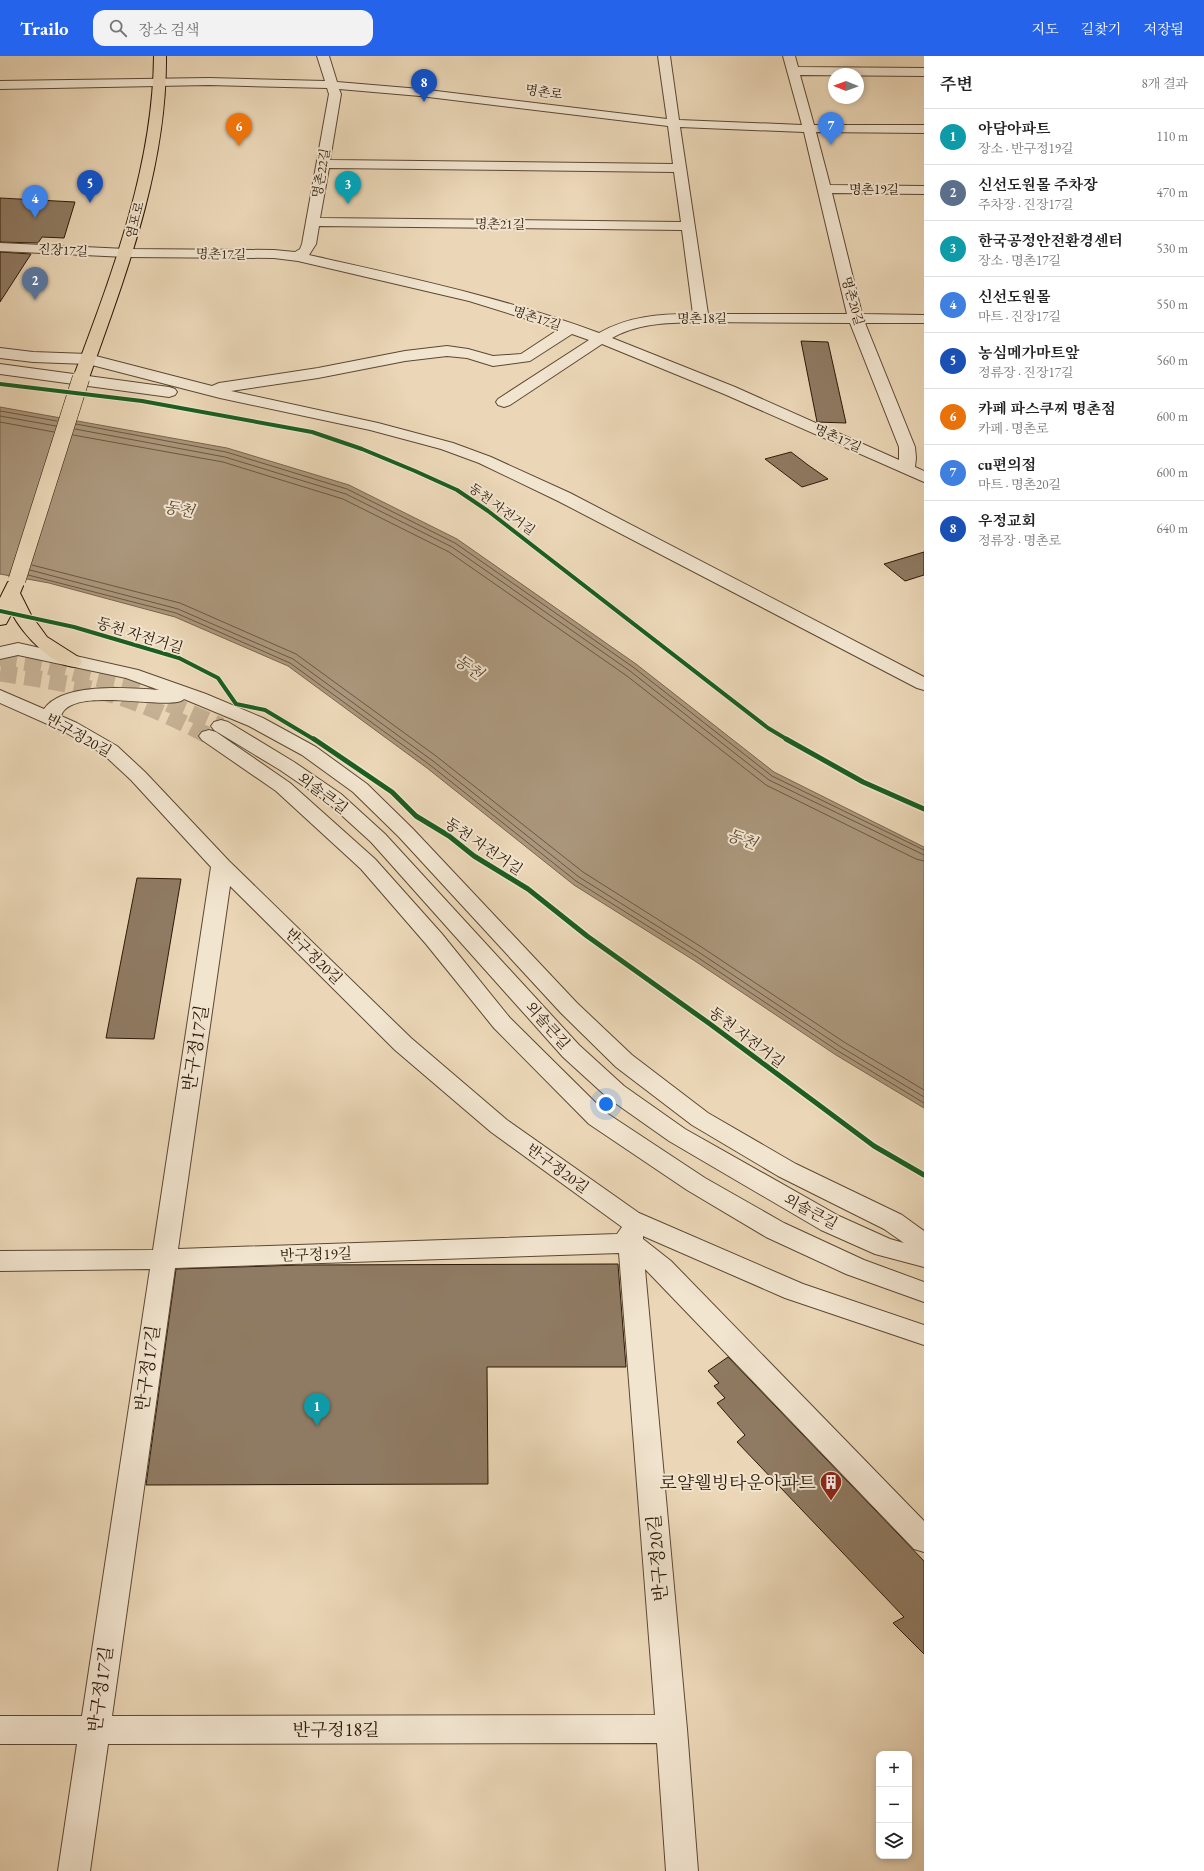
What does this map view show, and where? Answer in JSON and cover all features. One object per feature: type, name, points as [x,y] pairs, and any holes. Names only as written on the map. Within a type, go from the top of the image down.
[{"type":"main road","name":"염포로","points":[[9,587],[126,253],[151,150],[160,82],[160,56]]},
{"type":"main road","points":[[0,620],[9,587]]},
{"type":"main road","points":[[9,587],[22,616],[41,641],[73,662]]},
{"type":"street","name":"명촌22길","points":[[298,257],[306,251],[313,222],[335,94],[323,56]]},
{"type":"street","points":[[664,56],[701,318]]},
{"type":"street","name":"명촌20길","points":[[789,56],[809,128],[856,319],[907,447],[908,458],[906,469]]},
{"type":"street","points":[[794,71],[924,72]]},
{"type":"street","name":"명촌로","points":[[0,85],[160,82],[270,82],[333,85],[463,96],[673,123],[723,126],[924,129]]},
{"type":"street","points":[[323,164],[680,168]]},
{"type":"street","name":"명촌19길","points":[[824,189],[924,190]]},
{"type":"street","name":"명촌21길","points":[[313,222],[688,226]]},
{"type":"street","name":"진장17길","points":[[0,247],[126,253]]},
{"type":"street","name":"명촌17길","points":[[126,253],[274,254],[298,257],[458,294],[531,314],[726,388],[924,477]]},
{"type":"street","name":"명촌18길","points":[[504,402],[617,329],[634,323],[654,319],[924,319]]},
{"type":"street","points":[[0,369],[164,392],[187,392],[318,373],[405,356],[447,351],[468,354],[493,361],[525,358],[571,328]]},
{"type":"street","points":[[0,353],[33,357],[88,359],[206,390],[372,426],[447,446],[485,460],[571,501],[924,684]]},
{"type":"street","points":[[0,653],[18,649],[131,674],[199,698],[256,722],[309,751],[360,788],[406,833],[569,1008],[624,1061],[700,1118],[787,1170],[893,1222],[916,1238],[924,1246]]},
{"type":"street","points":[[50,718],[54,709],[64,702],[90,695],[120,694],[199,698]]},
{"type":"street","name":"반구정20길","points":[[0,696],[70,727],[110,750],[138,776],[222,866],[404,1044],[499,1126],[630,1232],[794,1291],[924,1335]]},
{"type":"street","name":"외솔큰길","points":[[924,1257],[884,1246],[830,1223],[677,1135],[616,1092],[571,1051],[378,838],[334,798],[287,766],[215,731],[283,786],[368,864],[434,939],[502,1023],[597,1118],[696,1184],[775,1230],[855,1267],[924,1292]]},
{"type":"street","name":"반구정17길","points":[[74,1871],[222,866]]},
{"type":"street","points":[[630,1232],[662,1268],[924,1540]]},
{"type":"street","name":"반구정20길","points":[[630,1232],[640,1366],[672,1729],[682,1871]]},
{"type":"street","name":"반구정19길","points":[[0,1260],[163,1259],[630,1232]]},
{"type":"street","name":"반구정18길","points":[[0,1730],[672,1729]]},
{"type":"water","name":"동천","points":[[0,407],[227,448],[349,485],[457,539],[636,664],[774,772],[924,847],[924,1108],[836,1055],[695,961],[574,885],[427,768],[288,666],[175,617],[49,583],[0,574]]},
{"type":"building","points":[[0,198],[75,202],[64,238],[42,237],[38,243],[0,242]]},
{"type":"building","points":[[0,252],[31,254],[0,302]]},
{"type":"building","points":[[801,341],[828,342],[846,423],[817,422]]},
{"type":"building","points":[[791,452],[828,479],[802,487],[765,459]]},
{"type":"building","points":[[924,552],[924,575],[905,581],[884,564]]},
{"type":"building","points":[[137,878],[181,879],[154,1039],[106,1038]]},
{"type":"building","points":[[618,1264],[626,1367],[487,1367],[488,1484],[146,1485],[176,1269],[301,1265]]},
{"type":"building","name":"로얄웰빙타운아파트","points":[[728,1357],[924,1561],[924,1654],[893,1623],[904,1617],[737,1442],[745,1435],[717,1403],[725,1398],[714,1386],[719,1383],[708,1371]]},
{"type":"tunnel","points":[[0,658],[47,666],[130,687],[221,726]]},
{"type":"tunnel","points":[[0,673],[45,680],[120,697],[143,705],[209,736]]},
{"type":"cycle path","name":"동천 자전거길","points":[[0,384],[142,401],[312,432],[362,449],[457,490],[488,511],[768,728],[844,772],[924,809]]},
{"type":"cycle path","name":"동천 자전거길","points":[[0,611],[74,627],[179,658],[218,678],[236,704],[265,710],[309,736],[392,792],[416,816],[449,836],[474,856],[528,889],[587,936],[710,1024],[806,1097],[874,1146],[924,1175]]},
{"type":"place","name":"우정교회","points":[[424,102]]},
{"type":"place","name":"cu편의점","points":[[831,145]]},
{"type":"place","name":"카페 파스쿠찌 명촌점","points":[[239,146]]},
{"type":"place","name":"농심메가마트앞","points":[[90,203]]},
{"type":"place","name":"한국공정안전환경센터","points":[[348,204]]},
{"type":"place","name":"신선도원몰","points":[[35,218]]},
{"type":"place","name":"신선도원몰 주차장","points":[[35,300]]},
{"type":"place","name":"아담아파트","points":[[317,1426]]},
{"type":"place","name":"로얄웰빙타운아파트","points":[[831,1502]]}]
